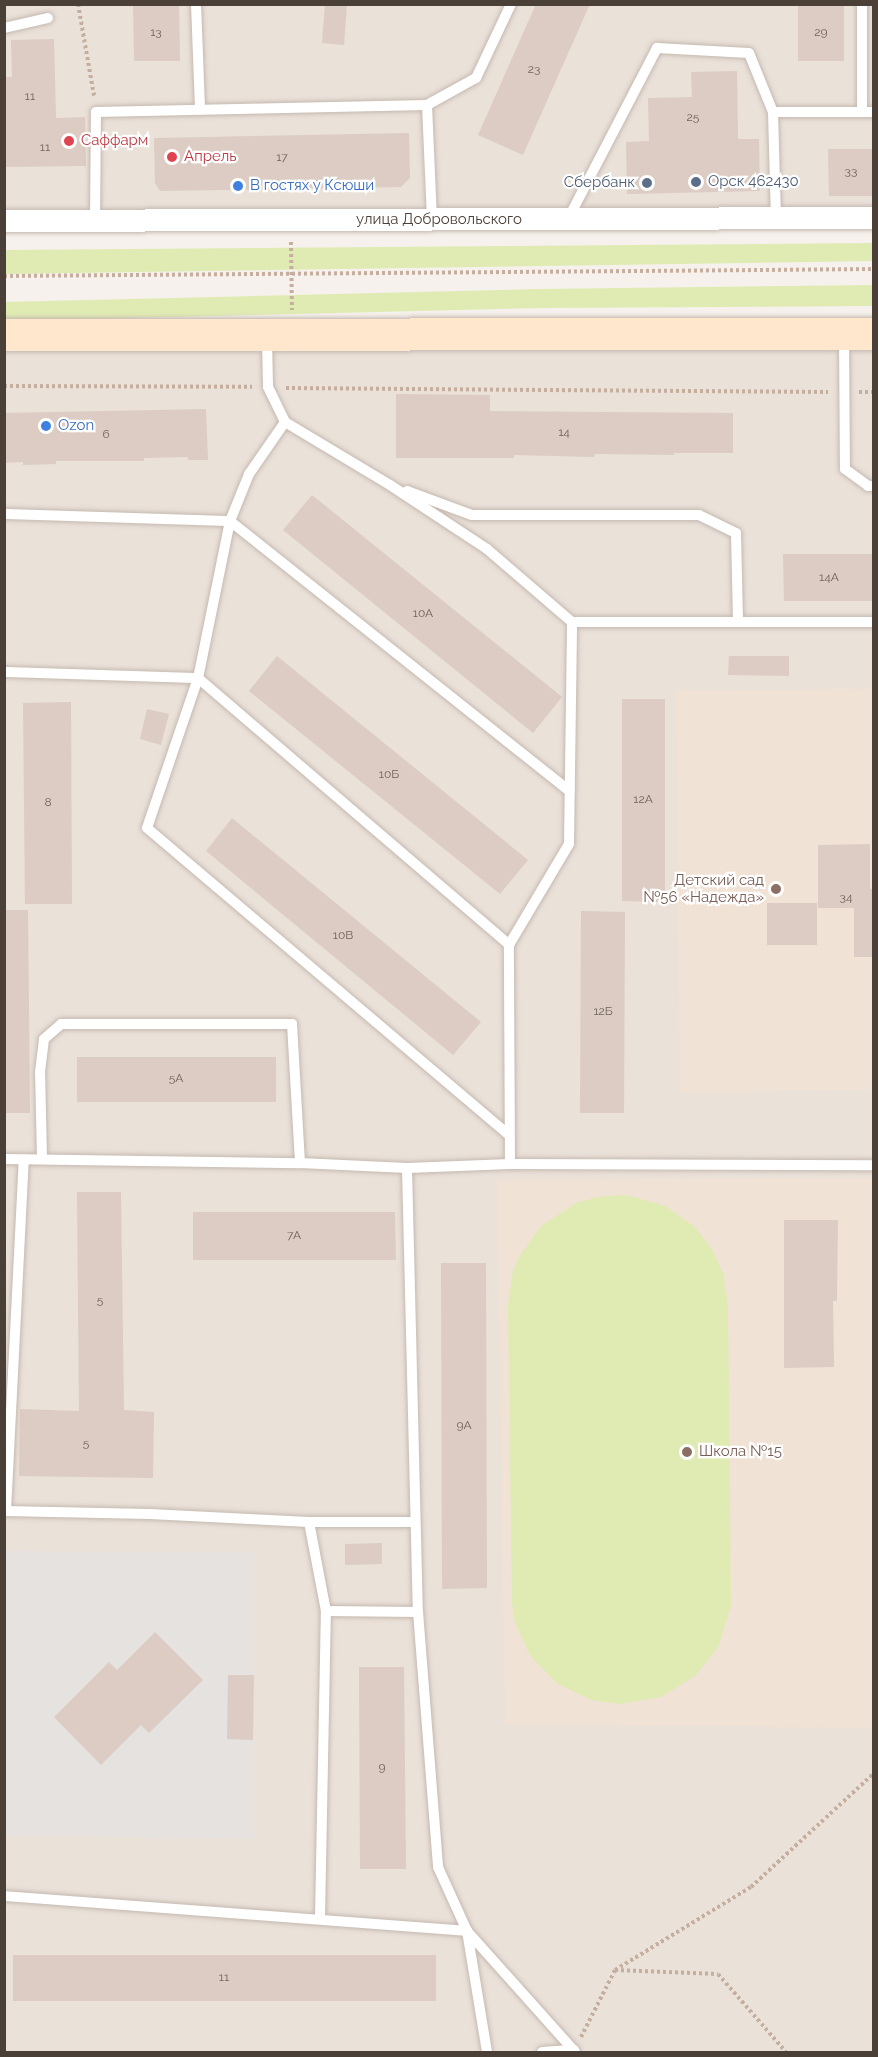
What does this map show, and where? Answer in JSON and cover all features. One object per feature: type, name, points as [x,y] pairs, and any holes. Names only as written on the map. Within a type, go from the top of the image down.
[{"type":"main road","points":[[4,335],[859,334]]},
{"type":"street","name":"улица Добровольского","points":[[4,221],[873,218]]},
{"type":"lane","points":[[196,4],[200,108]]},
{"type":"lane","points":[[95,221],[96,112],[200,108],[427,105],[476,78],[511,4]]},
{"type":"lane","points":[[773,112],[868,112],[862,4]]},
{"type":"lane","points":[[4,28],[48,18]]},
{"type":"lane","points":[[568,219],[657,48],[748,53],[773,112],[776,219]]},
{"type":"lane","points":[[427,105],[432,220]]},
{"type":"lane","points":[[280,334],[268,387],[285,422],[390,485],[487,549],[572,622],[873,622]]},
{"type":"lane","points":[[859,334],[845,392],[846,469],[868,486],[873,486]]},
{"type":"lane","points":[[285,422],[249,474],[230,521],[198,678],[147,828],[509,1135]]},
{"type":"lane","points":[[390,485],[472,515],[699,515],[736,533],[738,621]]},
{"type":"lane","points":[[4,514],[230,521],[570,791]]},
{"type":"lane","points":[[510,1164],[509,945],[569,844],[572,622]]},
{"type":"lane","points":[[4,672],[198,678],[509,945]]},
{"type":"lane","points":[[42,1158],[40,1072],[44,1039],[62,1024],[292,1024],[300,1163]]},
{"type":"lane","points":[[4,1159],[300,1163],[407,1168],[510,1164],[873,1165]]},
{"type":"lane","points":[[24,1159],[9,1380],[5,1511],[309,1522],[415,1522]]},
{"type":"lane","points":[[407,1168],[418,1612],[438,1867],[467,1931],[487,2052]]},
{"type":"lane","points":[[309,1522],[326,1611],[320,1918]]},
{"type":"lane","points":[[326,1611],[418,1612]]},
{"type":"lane","points":[[4,1896],[320,1918],[467,1931],[575,2051]]},
{"type":"lane","points":[[542,2052],[575,2051]]},
{"type":"path","points":[[78,4],[96,112]]},
{"type":"path","points":[[280,334],[291,274],[291,220]]},
{"type":"path","points":[[4,276],[873,269]]},
{"type":"path","points":[[4,386],[873,392]]},
{"type":"path","points":[[575,2051],[615,1970],[751,1887],[873,1773]]},
{"type":"path","points":[[615,1970],[718,1974],[786,2052]]},
{"type":"shaded area","points":[[4,5],[873,5],[873,207],[5,218]]},
{"type":"shaded area","points":[[873,343],[873,2052],[5,2052],[4,348]]},
{"type":"shaded area","name":"Детский сад №56 «Надежда»","points":[[873,689],[873,1089],[680,1093],[676,690]]},
{"type":"shaded area","name":"Школа №15","points":[[873,1178],[873,1728],[505,1724],[497,1180]]},
{"type":"shaded area","points":[[5,1551],[253,1553],[254,1839],[5,1835]]},
{"type":"green space","points":[[873,243],[873,261],[4,274],[5,250]]},
{"type":"green space","points":[[874,285],[873,306],[542,308],[5,321],[4,302],[540,289]]},
{"type":"green space","points":[[626,1195],[665,1206],[695,1227],[713,1251],[724,1276],[728,1306],[731,1606],[718,1647],[695,1676],[661,1697],[619,1704],[591,1700],[558,1684],[531,1657],[515,1623],[512,1603],[508,1305],[513,1271],[519,1257],[541,1226],[576,1203],[597,1197]]},
{"type":"building","points":[[133,4],[179,4],[180,61],[134,61]]},
{"type":"building","points":[[325,4],[347,4],[344,45],[322,43]]},
{"type":"building","points":[[536,4],[590,4],[523,155],[478,135]]},
{"type":"building","points":[[798,4],[844,4],[844,61],[798,61]]},
{"type":"building","points":[[54,39],[56,118],[85,117],[86,166],[4,167],[4,77],[12,77],[11,40]]},
{"type":"building","points":[[737,71],[738,139],[759,139],[760,191],[627,194],[626,142],[649,141],[648,98],[692,97],[691,72]]},
{"type":"building","points":[[409,133],[410,178],[401,187],[160,191],[155,183],[154,138]]},
{"type":"building","points":[[828,149],[873,149],[873,196],[829,196]]},
{"type":"building","points":[[396,394],[490,395],[490,411],[733,413],[733,453],[595,454],[594,457],[514,455],[514,458],[396,458]]},
{"type":"building","points":[[206,409],[208,460],[188,460],[188,457],[144,458],[144,461],[56,461],[56,464],[4,463],[4,413]]},
{"type":"building","points":[[312,495],[562,697],[533,733],[283,530]]},
{"type":"building","points":[[783,554],[873,554],[873,601],[784,601]]},
{"type":"building","points":[[277,656],[528,860],[500,894],[249,691]]},
{"type":"building","points":[[729,656],[789,656],[789,676],[728,675]]},
{"type":"building","points":[[622,699],[665,699],[665,902],[622,901]]},
{"type":"building","points":[[71,702],[72,904],[25,904],[23,703]]},
{"type":"building","points":[[147,709],[169,714],[161,745],[140,739]]},
{"type":"building","points":[[232,818],[481,1022],[453,1055],[206,851]]},
{"type":"building","points":[[870,844],[870,889],[873,889],[873,957],[854,957],[854,908],[818,908],[818,845]]},
{"type":"building","points":[[767,903],[817,903],[817,945],[767,945]]},
{"type":"building","points":[[4,910],[28,910],[30,1113],[4,1113]]},
{"type":"building","points":[[581,911],[625,912],[624,1113],[580,1113]]},
{"type":"building","points":[[77,1057],[276,1057],[276,1102],[77,1102]]},
{"type":"building","points":[[77,1192],[121,1192],[124,1410],[154,1412],[153,1478],[19,1476],[20,1409],[79,1411]]},
{"type":"building","points":[[193,1212],[395,1212],[396,1260],[193,1260]]},
{"type":"building","points":[[784,1220],[838,1220],[837,1301],[833,1301],[834,1367],[784,1368]]},
{"type":"building","points":[[441,1263],[486,1263],[487,1588],[442,1589]]},
{"type":"building","points":[[382,1543],[382,1564],[345,1565],[345,1544]]},
{"type":"building","points":[[155,1632],[203,1680],[149,1733],[141,1725],[101,1765],[54,1717],[109,1662],[117,1670]]},
{"type":"building","points":[[359,1667],[404,1667],[406,1869],[360,1869]]},
{"type":"building","points":[[228,1675],[254,1675],[253,1740],[227,1739]]},
{"type":"building","points":[[13,1955],[436,1955],[436,2001],[13,2001]]},
{"type":"place","name":"Саффарм","points":[[69,141]]},
{"type":"place","name":"Апрель","points":[[172,157]]},
{"type":"place","name":"Орск 462430","points":[[696,182]]},
{"type":"place","name":"Сбербанк","points":[[647,183]]},
{"type":"place","name":"В гостях у Ксюши","points":[[238,186]]},
{"type":"place","name":"Ozon","points":[[46,426]]},
{"type":"place","name":"Детский сад №56 «Надежда»","points":[[776,889]]},
{"type":"place","name":"Школа №15","points":[[687,1452]]}]
